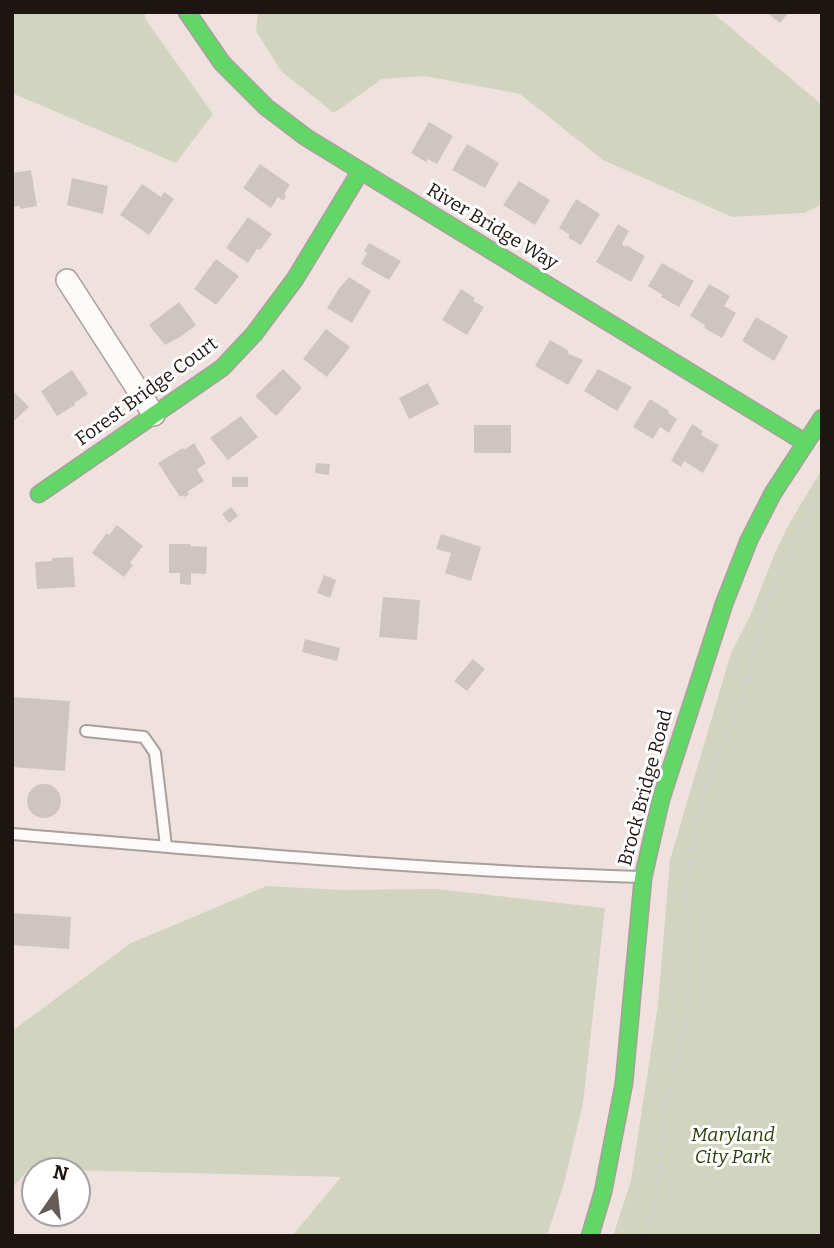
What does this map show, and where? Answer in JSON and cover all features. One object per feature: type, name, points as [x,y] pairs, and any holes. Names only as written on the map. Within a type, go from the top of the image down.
[{"type":"street","name":"River Bridge Way","points":[[187,12],[222,63],[266,107],[307,138],[806,443]]},
{"type":"street","name":"Forest Bridge Court","points":[[39,494],[222,369],[254,334],[295,279],[360,172]]},
{"type":"street","points":[[67,280],[154,415]]},
{"type":"street","name":"Brock Bridge Road","points":[[590,1236],[603,1192],[624,1083],[643,877],[660,799],[724,604],[749,540],[773,493],[822,418]]},
{"type":"lane","points":[[86,731],[144,737],[155,753],[166,846]]},
{"type":"lane","points":[[12,834],[533,874],[643,877]]},
{"type":"path","points":[[645,1236],[653,1211],[660,1171],[666,1104],[688,1012],[689,925],[686,898],[707,779],[745,687],[767,602],[799,531],[822,493]]},
{"type":"green space","points":[[12,12],[144,12],[146,20],[213,114],[176,163],[12,93]]},
{"type":"green space","points":[[258,12],[712,12],[822,105],[822,204],[804,213],[732,217],[603,160],[520,94],[425,76],[382,79],[334,113],[281,71],[256,31]]},
{"type":"green space","name":"Maryland City Park","points":[[822,469],[822,1236],[613,1236],[631,1181],[658,1005],[670,860],[731,653],[750,616],[789,524]]},
{"type":"green space","points":[[267,886],[341,890],[436,889],[605,908],[583,1103],[564,1183],[547,1236],[292,1236],[341,1177],[91,1171],[91,1157],[21,1157],[21,1178],[12,1188],[12,1031],[131,943]]},
{"type":"building","points":[[766,12],[789,12],[780,23]]},
{"type":"building","points":[[429,122],[453,136],[437,164],[428,159],[426,162],[411,153]]},
{"type":"building","points":[[467,144],[499,163],[485,188],[452,170]]},
{"type":"building","points":[[260,164],[290,185],[283,201],[278,197],[271,208],[243,188]]},
{"type":"building","points":[[31,170],[37,206],[20,209],[20,206],[12,207],[12,173]]},
{"type":"building","points":[[72,178],[108,186],[103,214],[67,205]]},
{"type":"building","points":[[519,181],[550,200],[535,225],[503,205]]},
{"type":"building","points":[[142,184],[161,197],[164,192],[174,199],[149,235],[120,215]]},
{"type":"building","points":[[576,199],[600,214],[581,245],[559,228]]},
{"type":"building","points":[[248,217],[272,234],[248,263],[226,248]]},
{"type":"building","points":[[618,224],[629,231],[622,244],[645,256],[631,282],[596,262]]},
{"type":"building","points":[[369,243],[401,261],[389,280],[361,264]]},
{"type":"building","points":[[216,259],[239,276],[216,305],[194,289]]},
{"type":"building","points":[[662,263],[694,281],[679,307],[648,286]]},
{"type":"building","points":[[349,277],[371,291],[352,323],[327,308]]},
{"type":"building","points":[[709,284],[730,296],[724,306],[736,313],[722,338],[690,316]]},
{"type":"building","points":[[461,289],[484,307],[467,335],[442,320]]},
{"type":"building","points":[[179,302],[196,325],[165,345],[149,325]]},
{"type":"building","points":[[756,317],[788,336],[774,361],[742,341]]},
{"type":"building","points":[[326,329],[350,347],[327,377],[303,359]]},
{"type":"building","points":[[550,340],[569,351],[567,353],[583,360],[568,385],[535,366]]},
{"type":"building","points":[[283,369],[302,388],[276,416],[255,396]]},
{"type":"building","points":[[598,369],[632,387],[617,411],[584,391]]},
{"type":"building","points":[[72,370],[88,394],[57,416],[41,391]]},
{"type":"building","points":[[428,383],[439,404],[409,419],[399,398]]},
{"type":"building","points":[[12,390],[29,407],[14,421],[12,420]]},
{"type":"building","points":[[650,399],[677,419],[669,433],[660,427],[653,439],[633,427]]},
{"type":"building","points":[[241,416],[258,437],[228,460],[210,438]]},
{"type":"building","points":[[692,424],[703,431],[701,435],[719,445],[703,473],[684,461],[681,467],[671,461]]},
{"type":"building","points":[[474,425],[511,425],[511,453],[474,453]]},
{"type":"building","points":[[194,443],[206,463],[197,470],[204,481],[187,492],[189,495],[180,497],[158,463]]},
{"type":"building","points":[[316,463],[330,464],[329,475],[315,473]]},
{"type":"building","points":[[232,477],[248,477],[248,487],[232,487]]},
{"type":"building","points":[[231,507],[238,516],[229,523],[222,514]]},
{"type":"building","points":[[117,525],[143,546],[130,563],[133,565],[124,577],[92,553],[106,534],[109,535]]},
{"type":"building","points":[[441,534],[481,547],[471,581],[445,573],[451,553],[436,549]]},
{"type":"building","points":[[169,544],[207,547],[206,574],[191,573],[191,585],[180,584],[180,573],[169,573]]},
{"type":"building","points":[[73,557],[75,587],[37,589],[35,562]]},
{"type":"building","points":[[324,575],[336,580],[330,598],[317,593]]},
{"type":"building","points":[[383,597],[420,600],[417,640],[379,637]]},
{"type":"building","points":[[305,639],[340,648],[337,661],[302,652]]},
{"type":"building","points":[[473,659],[485,669],[467,691],[454,681]]},
{"type":"building","points":[[12,697],[70,701],[65,771],[12,767]]},
{"type":"building","points":[[44,784],[56,789],[61,801],[56,813],[44,818],[32,813],[27,801],[32,789]]},
{"type":"building","points":[[12,913],[71,917],[69,949],[12,945]]},
{"type":"traffic: fast","points":[[187,12],[222,63],[266,107],[307,138],[806,443]]},
{"type":"traffic: fast","points":[[39,494],[222,368],[254,334],[295,279],[360,172]]},
{"type":"traffic: fast","points":[[590,1236],[603,1192],[624,1083],[643,878],[661,799],[724,604],[749,540],[773,493],[822,418]]}]
